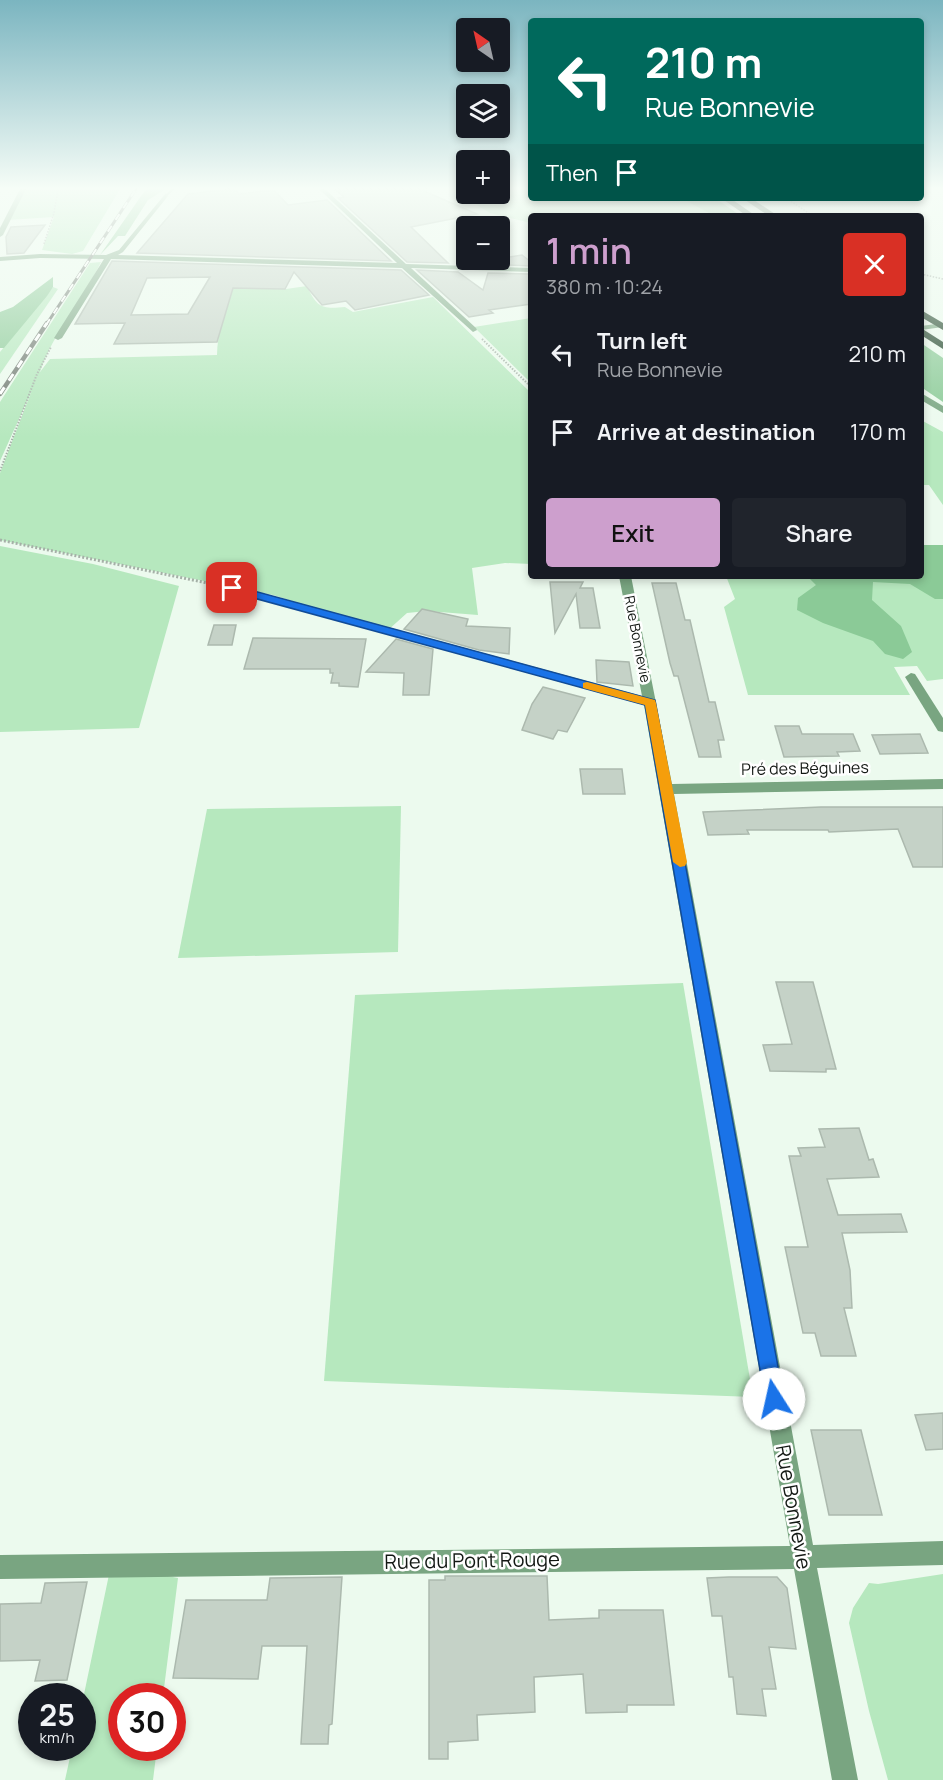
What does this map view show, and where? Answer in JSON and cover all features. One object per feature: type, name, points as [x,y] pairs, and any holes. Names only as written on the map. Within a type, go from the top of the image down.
[{"type":"highway","points":[[924,315],[943,326]]},
{"type":"highway","points":[[924,331],[943,345]]},
{"type":"street","points":[[57,338],[99,272]]},
{"type":"street","points":[[410,272],[473,330]]},
{"type":"street","points":[[924,330],[943,326]]},
{"type":"street","points":[[924,398],[943,410]]},
{"type":"street","name":"Rue Bonnevie","points":[[626,579],[667,789],[803,1557],[845,1780]]},
{"type":"street","name":"Rue Bonnevie","points":[[232,588],[651,703]]},
{"type":"street","points":[[911,677],[943,728]]},
{"type":"street","name":"Pré des Béguines","points":[[667,789],[943,784]]},
{"type":"street","name":"Rue du Pont Rouge","points":[[0,1567],[803,1557],[943,1553]]},
{"type":"path","points":[[924,275],[943,279]]},
{"type":"path","points":[[473,330],[528,384]]},
{"type":"path","points":[[0,471],[37,374],[57,338]]},
{"type":"path","points":[[0,540],[232,588]]},
{"type":"green space","points":[[84,272],[95,272],[52,344],[40,372],[50,359],[217,355],[228,288],[286,289],[307,286],[321,306],[345,307],[353,312],[433,297],[528,390],[528,564],[505,563],[472,568],[478,615],[427,611],[407,613],[387,631],[273,595],[0,540],[0,473],[32,390],[0,461],[0,402]]},
{"type":"green space","points":[[53,277],[53,287],[47,296],[4,348],[0,348],[0,312],[13,307]]},
{"type":"green space","points":[[53,287],[58,289],[0,374],[0,352]]},
{"type":"green space","points":[[528,318],[528,380],[474,327]]},
{"type":"green space","points":[[924,345],[943,358],[943,402],[924,389]]},
{"type":"green space","points":[[924,422],[943,432],[943,505],[929,485],[924,485]]},
{"type":"green space","points":[[924,545],[943,545],[943,679],[927,681],[917,666],[894,667],[910,695],[748,695],[724,607],[735,599],[727,579],[924,579]]},
{"type":"green space","points":[[924,545],[943,545],[943,599],[935,599],[910,584],[873,582],[872,600],[901,626],[912,652],[903,659],[885,654],[873,641],[823,623],[797,610],[798,598],[816,585],[810,579],[924,579]]},
{"type":"green space","points":[[0,546],[93,564],[179,586],[139,728],[0,732]]},
{"type":"green space","points":[[401,806],[398,952],[178,958],[207,809]]},
{"type":"green space","points":[[683,983],[753,1397],[324,1381],[355,995]]},
{"type":"green space","points":[[111,1565],[178,1578],[165,1683],[108,1683],[108,1761],[155,1761],[153,1780],[65,1780],[69,1761],[96,1761],[96,1683],[86,1683]]},
{"type":"green space","points":[[943,1574],[943,1780],[888,1780],[869,1711],[849,1623],[853,1608],[869,1583],[878,1584]]},
{"type":"building","points":[[106,272],[294,272],[285,289],[233,288],[217,342],[114,344],[125,323],[75,324]],"holes":[[[210,277],[188,314],[131,315],[147,278]]]},
{"type":"building","points":[[294,272],[403,272],[429,295],[355,310],[346,301],[322,305]]},
{"type":"building","points":[[419,272],[458,272],[483,290],[488,273],[528,274],[528,304],[489,310],[493,313],[469,317]]},
{"type":"building","points":[[550,582],[583,582],[580,588],[593,588],[600,628],[580,628],[576,594],[555,633]]},
{"type":"building","points":[[652,583],[676,583],[685,620],[690,620],[709,702],[715,702],[724,740],[718,740],[721,757],[699,757],[678,676],[674,676],[670,663]]},
{"type":"building","points":[[422,609],[468,619],[466,626],[510,628],[509,654],[479,650],[404,629]]},
{"type":"building","points":[[214,625],[236,625],[232,645],[208,645]]},
{"type":"building","points":[[253,638],[366,639],[358,687],[331,683],[333,673],[330,673],[330,669],[244,669]]},
{"type":"building","points":[[396,639],[433,649],[429,695],[403,695],[404,673],[366,672]]},
{"type":"building","points":[[596,660],[629,662],[633,686],[597,682]]},
{"type":"building","points":[[543,687],[585,698],[567,732],[558,730],[553,739],[522,730],[532,704]]},
{"type":"building","points":[[775,726],[799,726],[802,734],[853,734],[860,751],[837,752],[839,756],[784,757]]},
{"type":"building","points":[[920,734],[928,753],[880,754],[872,735]]},
{"type":"building","points":[[580,769],[622,769],[625,794],[583,794]]},
{"type":"building","points":[[821,807],[943,807],[943,867],[913,867],[898,829],[829,832],[828,830],[747,830],[749,834],[708,835],[703,812]]},
{"type":"building","points":[[776,982],[813,982],[836,1069],[826,1069],[826,1072],[770,1071],[763,1045],[792,1044]]},
{"type":"building","points":[[859,1128],[869,1160],[873,1159],[879,1177],[827,1179],[838,1215],[901,1214],[907,1232],[842,1233],[850,1270],[852,1308],[844,1308],[856,1356],[821,1356],[815,1333],[803,1333],[785,1247],[808,1247],[789,1156],[801,1156],[798,1148],[825,1147],[819,1129]]},
{"type":"building","points":[[943,1413],[943,1449],[926,1450],[915,1415]]},
{"type":"building","points":[[811,1430],[861,1430],[882,1515],[829,1515]]},
{"type":"building","points":[[445,1576],[547,1576],[549,1620],[599,1618],[599,1610],[663,1610],[674,1705],[627,1705],[627,1712],[586,1713],[583,1674],[534,1677],[535,1712],[477,1715],[478,1740],[448,1742],[448,1759],[429,1759],[429,1580],[445,1580]]},
{"type":"building","points":[[342,1577],[332,1724],[329,1725],[328,1744],[301,1744],[307,1646],[262,1646],[258,1679],[173,1678],[186,1600],[267,1600],[270,1578]]},
{"type":"building","points":[[777,1577],[787,1588],[796,1649],[769,1647],[776,1689],[762,1689],[766,1716],[737,1714],[733,1677],[729,1677],[722,1616],[712,1616],[707,1578]]},
{"type":"building","points":[[87,1582],[67,1680],[35,1681],[40,1660],[0,1661],[0,1604],[41,1603],[45,1583]]},
{"type":"railway","points":[[46,325],[81,272]]},
{"type":"railway","points":[[0,394],[47,323]]},
{"type":"slow traffic","points":[[587,685],[651,703],[680,862]]},
{"type":"route","points":[[232,588],[651,703],[774,1399]]}]
